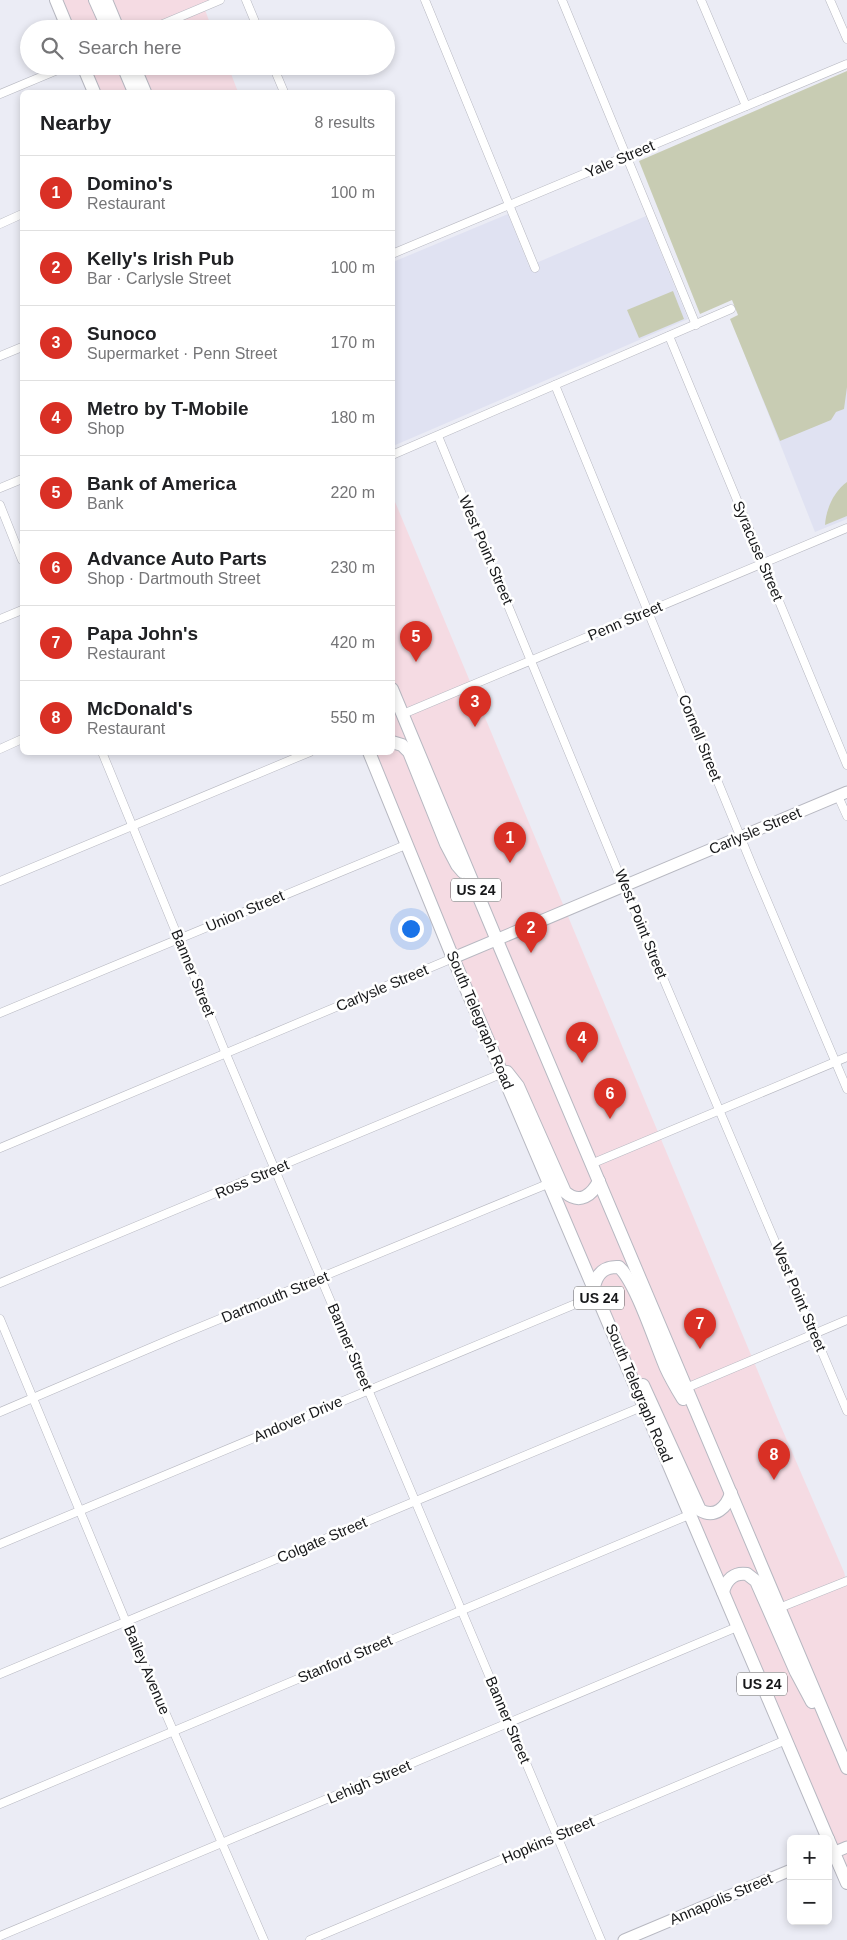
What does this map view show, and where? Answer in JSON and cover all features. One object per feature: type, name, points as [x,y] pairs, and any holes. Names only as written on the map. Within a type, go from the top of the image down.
[{"type":"main road","points":[[95,0],[104,20]]},
{"type":"main road","points":[[106,0],[114,20]]},
{"type":"main road","points":[[60,4],[65,20]]},
{"type":"main road","points":[[87,75],[93,90]]},
{"type":"main road","points":[[127,75],[133,90]]},
{"type":"main road","points":[[138,75],[144,90]]},
{"type":"main road","name":"US 24","points":[[395,696],[496,940],[847,1768]]},
{"type":"main road","points":[[395,743],[402,745],[409,752],[446,844],[457,865],[474,886]]},
{"type":"main road","name":"South Telegraph Road","points":[[373,756],[453,958],[826,1835]]},
{"type":"main road","points":[[497,1059],[518,1086],[565,1192],[578,1197],[587,1196],[592,1193],[599,1180]]},
{"type":"main road","points":[[596,1291],[598,1274],[607,1268],[619,1268],[624,1272],[667,1369],[684,1402],[702,1425]]},
{"type":"main road","points":[[625,1359],[641,1381],[652,1401],[700,1510],[711,1513],[722,1510],[729,1501],[731,1493]]},
{"type":"main road","points":[[723,1592],[728,1581],[736,1574],[747,1574],[756,1581],[802,1685],[830,1729]]},
{"type":"main road","name":"South Telegraph Road","points":[[832,1856],[847,1883]]},
{"type":"street","points":[[172,20],[220,0]]},
{"type":"street","points":[[246,0],[254,20]]},
{"type":"street","points":[[425,0],[535,268]]},
{"type":"street","points":[[562,0],[696,325]]},
{"type":"street","points":[[701,0],[746,106]]},
{"type":"street","points":[[830,0],[847,39]]},
{"type":"street","name":"Yale Street","points":[[395,253],[847,64]]},
{"type":"street","points":[[0,94],[46,75]]},
{"type":"street","points":[[277,75],[283,90]]},
{"type":"street","points":[[0,224],[20,215]]},
{"type":"street","points":[[395,454],[731,309]]},
{"type":"street","name":"Syracuse Street","points":[[669,336],[847,765]]},
{"type":"street","points":[[0,356],[20,348]]},
{"type":"street","name":"Cornell Street","points":[[555,385],[847,1089]]},
{"type":"street","name":"West Point Street","points":[[438,436],[624,886],[847,1411]]},
{"type":"street","points":[[0,488],[20,480]]},
{"type":"street","points":[[0,505],[20,555]]},
{"type":"street","name":"Penn Street","points":[[403,714],[847,528]]},
{"type":"street","points":[[0,620],[20,611]]},
{"type":"street","points":[[0,749],[20,740]]},
{"type":"street","name":"Banner Street","points":[[103,755],[226,1054],[601,1940]]},
{"type":"street","points":[[0,881],[303,755]]},
{"type":"street","points":[[843,794],[847,816]]},
{"type":"street","name":"Carlysle Street","points":[[0,1148],[843,794]]},
{"type":"street","name":"Union Street","points":[[0,1013],[408,844]]},
{"type":"street","points":[[592,1164],[847,1057]]},
{"type":"street","name":"Ross Street","points":[[0,1283],[275,1170],[503,1073]]},
{"type":"street","name":"Dartmouth Street","points":[[0,1412],[550,1184]]},
{"type":"street","name":"Andover Drive","points":[[0,1544],[596,1291]]},
{"type":"street","name":"Bailey Avenue","points":[[0,1319],[126,1622],[264,1940]]},
{"type":"street","points":[[686,1388],[847,1320]]},
{"type":"street","name":"Colgate Street","points":[[0,1674],[644,1406]]},
{"type":"street","name":"Stanford Street","points":[[0,1804],[689,1515]]},
{"type":"street","points":[[779,1608],[847,1581]]},
{"type":"street","name":"Lehigh Street","points":[[0,1936],[737,1628]]},
{"type":"street","name":"Hopkins Street","points":[[310,1940],[786,1740]]},
{"type":"street","points":[[832,1854],[847,1847]]},
{"type":"street","name":"Annapolis Street","points":[[624,1940],[787,1872]]},
{"type":"shaded area","points":[[56,0],[220,0],[204,7],[209,20],[64,20]]},
{"type":"shaded area","points":[[87,75],[231,75],[237,90],[93,90]]},
{"type":"shaded area","points":[[508,214],[529,266],[646,216],[688,319],[395,445],[395,261]]},
{"type":"shaded area","points":[[847,295],[847,519],[815,532],[739,340]]},
{"type":"shaded area","points":[[395,502],[779,1422],[844,1572],[847,1583],[847,1884],[832,1849],[832,1835],[826,1835],[369,755],[395,755]]},
{"type":"green space","points":[[847,71],[847,387],[844,409],[836,412],[831,420],[780,441],[730,319],[738,315],[732,300],[700,314],[639,161]]},
{"type":"green space","points":[[673,291],[684,319],[639,338],[627,310]]},
{"type":"green space","points":[[847,482],[847,516],[825,525],[832,501],[838,490]]},
{"type":"place","name":"Bank of America","points":[[416,662]]},
{"type":"place","name":"Sunoco","points":[[475,727]]},
{"type":"place","name":"Domino's","points":[[510,863]]},
{"type":"place","name":"Kelly's Irish Pub","points":[[531,953]]},
{"type":"place","name":"Metro by T-Mobile","points":[[582,1063]]},
{"type":"place","name":"Advance Auto Parts","points":[[610,1119]]},
{"type":"place","name":"Papa John's","points":[[700,1349]]},
{"type":"place","name":"McDonald's","points":[[774,1480]]}]
